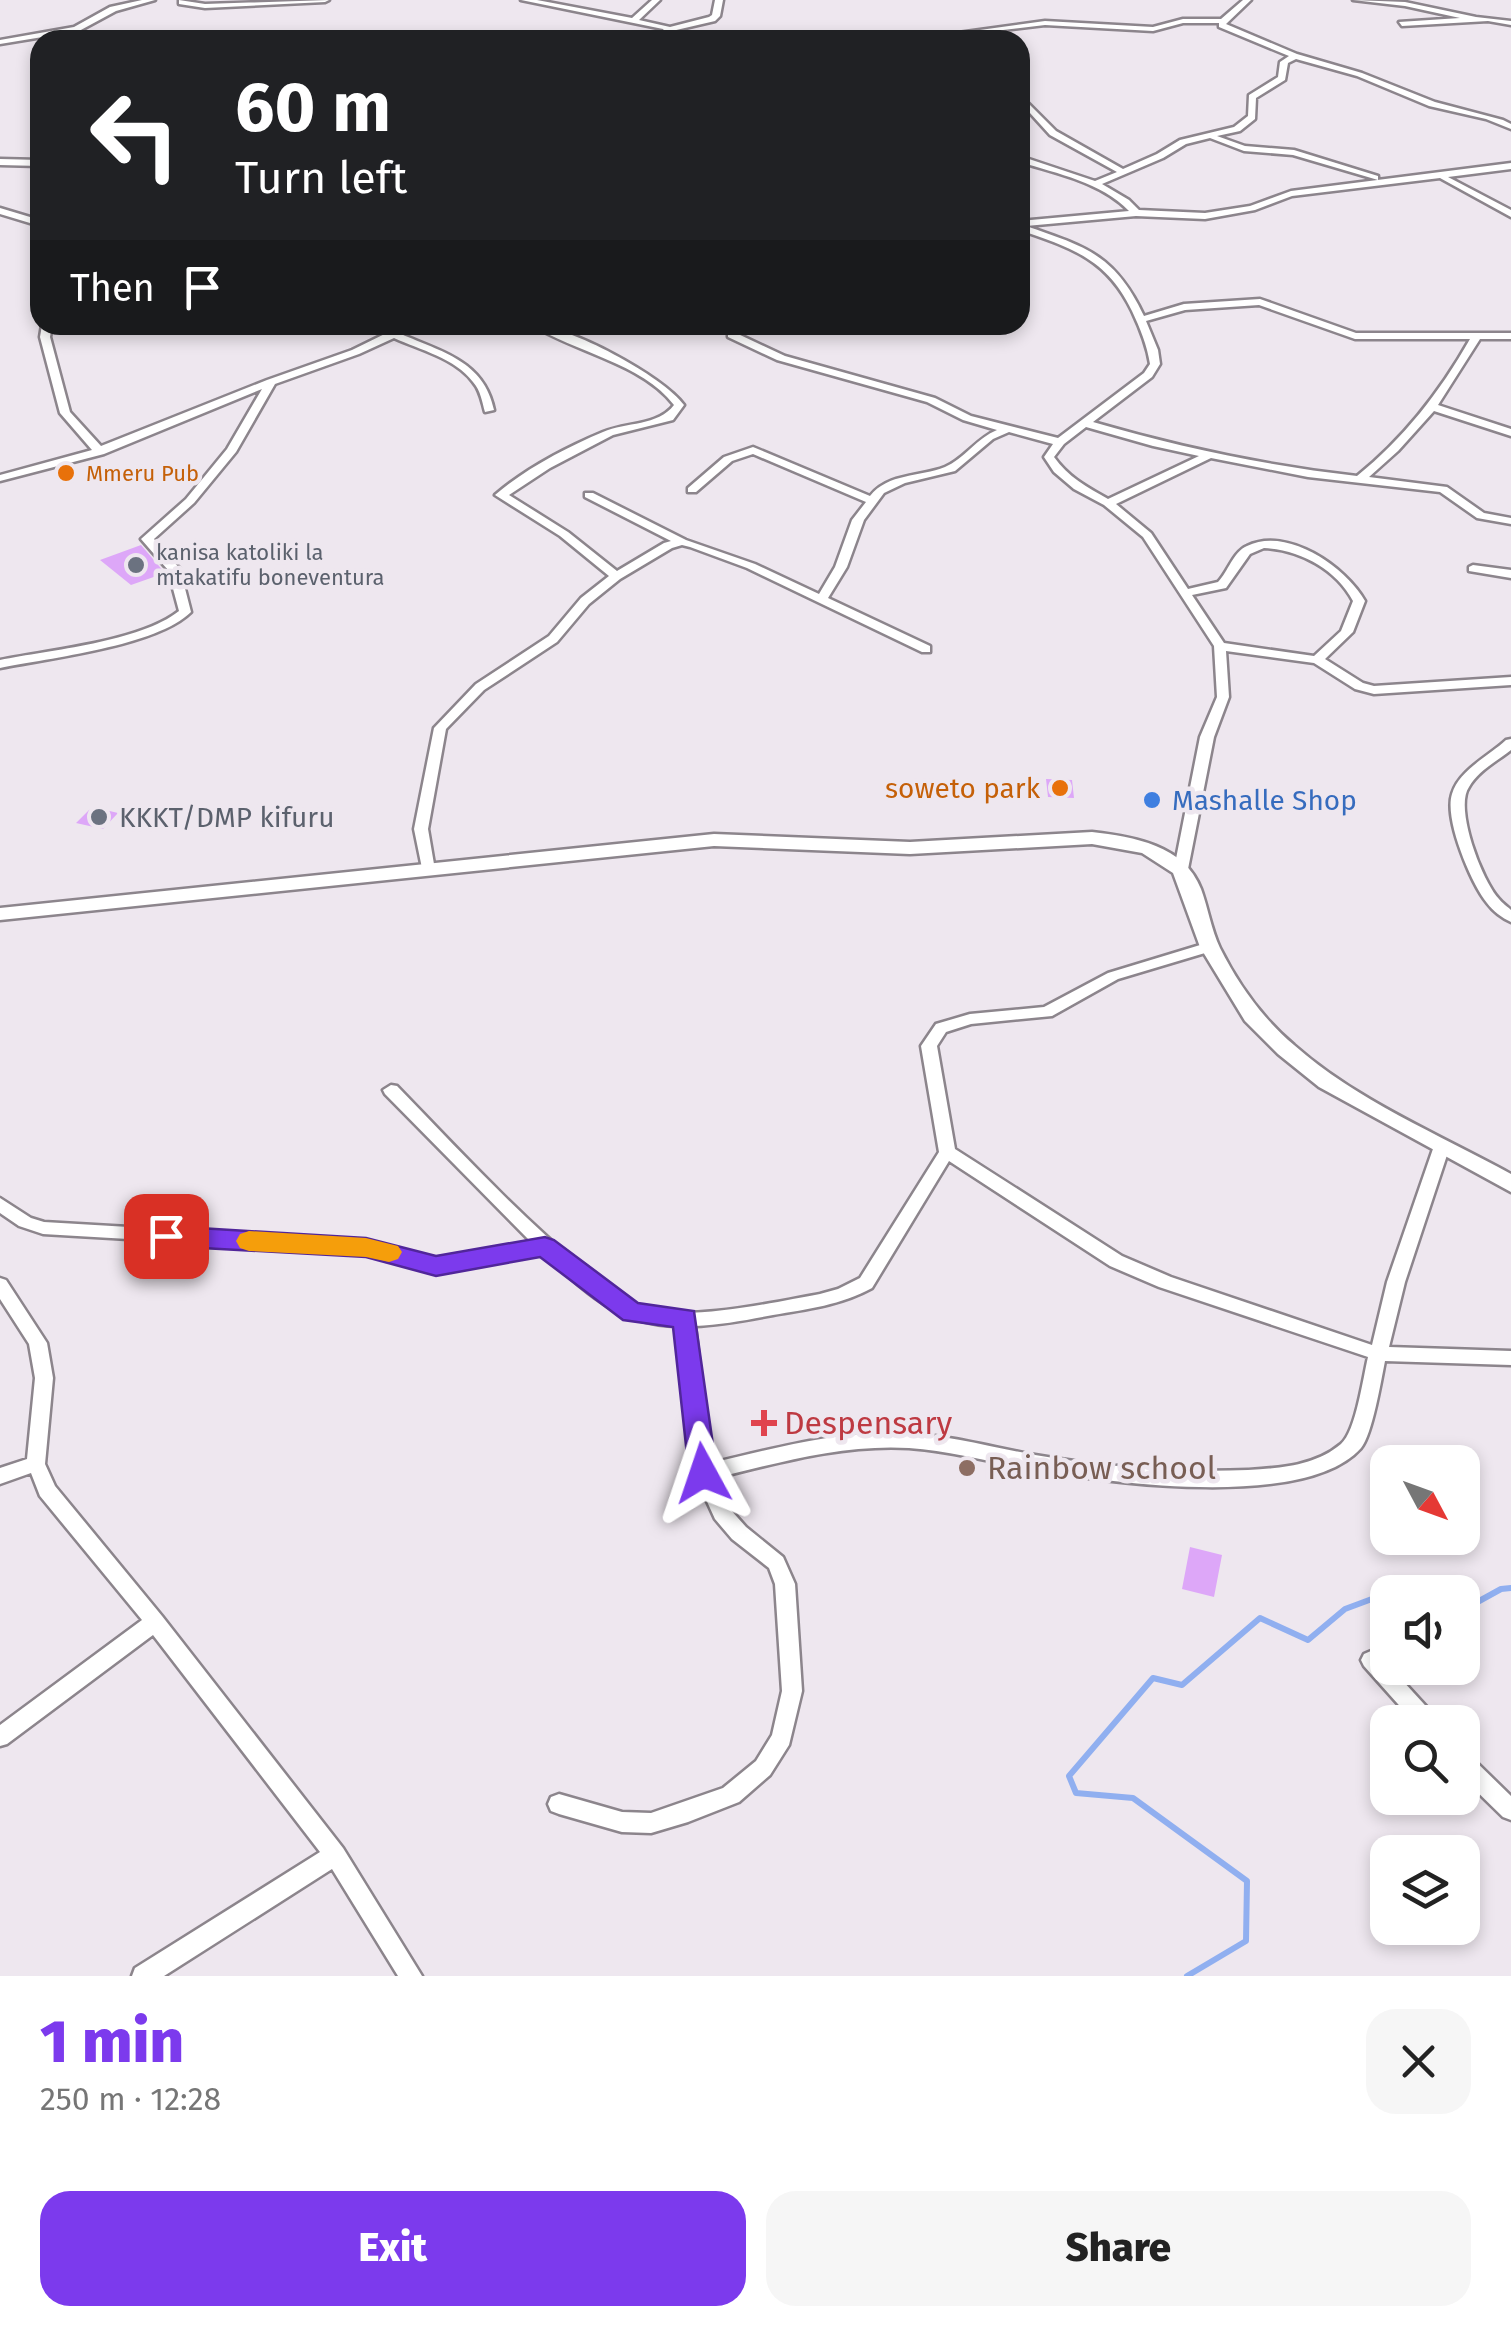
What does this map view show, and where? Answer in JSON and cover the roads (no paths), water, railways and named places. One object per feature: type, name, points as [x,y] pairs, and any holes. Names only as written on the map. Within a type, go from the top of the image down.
[{"type":"street","points":[[76,30],[113,9],[151,0]]},
{"type":"street","points":[[170,0],[205,6],[325,0]]},
{"type":"street","points":[[525,0],[671,30],[712,19],[720,0]]},
{"type":"street","points":[[633,21],[656,0]]},
{"type":"street","points":[[984,30],[1057,23],[1153,29],[1184,21],[1222,21],[1247,0]]},
{"type":"street","points":[[1357,0],[1405,4],[1477,20]]},
{"type":"street","points":[[1402,24],[1511,20]]},
{"type":"street","points":[[1222,21],[1295,56],[1376,79],[1420,99],[1508,122]]},
{"type":"street","points":[[5,41],[30,37]]},
{"type":"street","points":[[5,41],[30,42]]},
{"type":"street","points":[[1092,184],[1160,156],[1183,142],[1211,137],[1245,124],[1252,117],[1252,97],[1282,78],[1284,62],[1295,56]]},
{"type":"street","points":[[1030,108],[1053,134],[1120,170]]},
{"type":"street","points":[[1211,137],[1244,148],[1294,152],[1384,180]]},
{"type":"street","points":[[0,162],[30,164]]},
{"type":"street","points":[[1030,162],[1092,184],[1116,196],[1136,213]]},
{"type":"street","points":[[1030,225],[1136,213],[1230,213],[1291,194],[1384,180],[1444,178],[1511,166]]},
{"type":"street","points":[[1444,178],[1511,214]]},
{"type":"street","points":[[0,210],[30,220]]},
{"type":"street","points":[[1030,230],[1102,260],[1113,269],[1141,320],[1155,364],[1148,376],[1060,442],[1049,457],[1058,470],[1147,535],[1220,646],[1222,697],[1202,756],[1181,869],[1210,947],[1252,1016],[1285,1050],[1326,1082],[1511,1184]]},
{"type":"street","points":[[1141,320],[1184,306],[1260,302],[1355,336],[1511,336]]},
{"type":"street","points":[[45,335],[65,412],[100,452]]},
{"type":"street","points":[[561,335],[662,387],[675,396],[678,405],[669,418],[610,433],[501,495],[564,534],[616,576]]},
{"type":"street","points":[[732,335],[781,358],[931,400],[967,418],[1060,442]]},
{"type":"street","points":[[1358,481],[1411,436],[1455,378],[1477,335]]},
{"type":"street","points":[[0,478],[100,452],[271,382],[344,359],[394,336],[476,374],[488,396],[489,410]]},
{"type":"street","points":[[0,664],[137,634],[180,619],[185,612],[174,569],[147,539],[190,500],[232,450],[271,382]]},
{"type":"street","points":[[1434,406],[1511,434]]},
{"type":"street","points":[[1084,423],[1211,454],[1358,481],[1443,489],[1481,516],[1511,521]]},
{"type":"street","points":[[822,599],[870,500],[890,484],[951,469],[989,437],[1008,429]]},
{"type":"street","points":[[692,490],[728,459],[754,450],[870,500]]},
{"type":"street","points":[[1108,503],[1211,454]]},
{"type":"street","points":[[589,495],[682,542],[751,566],[926,649]]},
{"type":"street","points":[[428,870],[421,829],[440,728],[480,687],[553,639],[585,601],[616,576],[668,545],[682,542]]},
{"type":"street","points":[[1184,594],[1222,585],[1242,554],[1260,545],[1284,547],[1328,566],[1345,576],[1359,600],[1347,632],[1317,660]]},
{"type":"street","points":[[1473,569],[1511,574]]},
{"type":"street","points":[[1220,646],[1317,660],[1374,690],[1511,682]]},
{"type":"street","points":[[1511,743],[1465,783],[1456,795],[1456,808],[1478,879],[1493,902],[1511,917]]},
{"type":"street","points":[[0,914],[714,840],[910,848],[1092,838],[1149,849],[1181,869]]},
{"type":"street","points":[[391,1090],[545,1246],[632,1313],[685,1318],[750,1313],[850,1293],[866,1282],[947,1152],[929,1046],[941,1028],[970,1019],[1047,1012],[1113,976],[1210,947]]},
{"type":"street","points":[[703,1473],[793,1454],[904,1440],[1121,1476],[1211,1480],[1282,1475],[1320,1467],[1345,1454],[1357,1440],[1396,1282],[1442,1146]]},
{"type":"street","points":[[947,1152],[1116,1261],[1184,1289],[1379,1354],[1511,1358]]},
{"type":"street","points":[[0,1204],[26,1222],[44,1228],[366,1247],[436,1266],[545,1246]]},
{"type":"street","points":[[0,1285],[38,1343],[44,1378],[36,1464],[47,1490],[155,1622],[335,1855],[411,1976]]},
{"type":"street","points":[[559,1804],[622,1822],[651,1822],[688,1812],[731,1794],[763,1768],[782,1738],[792,1692],[785,1584],[776,1563],[739,1533],[722,1513],[703,1473],[685,1318]]},
{"type":"street","points":[[0,1476],[36,1464]]},
{"type":"street","points":[[0,1738],[155,1622]]},
{"type":"street","points":[[1394,1685],[1412,1705]]},
{"type":"street","points":[[1480,1780],[1511,1810]]},
{"type":"street","points":[[143,1976],[335,1855]]},
{"type":"waterway","points":[[1480,1601],[1511,1588]]},
{"type":"waterway","points":[[1187,1976],[1246,1941],[1247,1881],[1133,1798],[1076,1793],[1069,1776],[1153,1678],[1182,1685],[1260,1618],[1308,1640],[1345,1609],[1370,1600]]},
{"type":"place","name":"Mmeru Pub","points":[[66,473]]},
{"type":"place","name":"kanisa katoliki la mtakatifu boneventura","points":[[136,565]]},
{"type":"place","name":"soweto park","points":[[1060,788]]},
{"type":"place","name":"Mashalle Shop","points":[[1152,800]]},
{"type":"place","name":"KKKT/DMP kifuru","points":[[99,817]]},
{"type":"place","name":"Despensary","points":[[764,1423]]},
{"type":"place","name":"Rainbow school","points":[[967,1468]]}]
